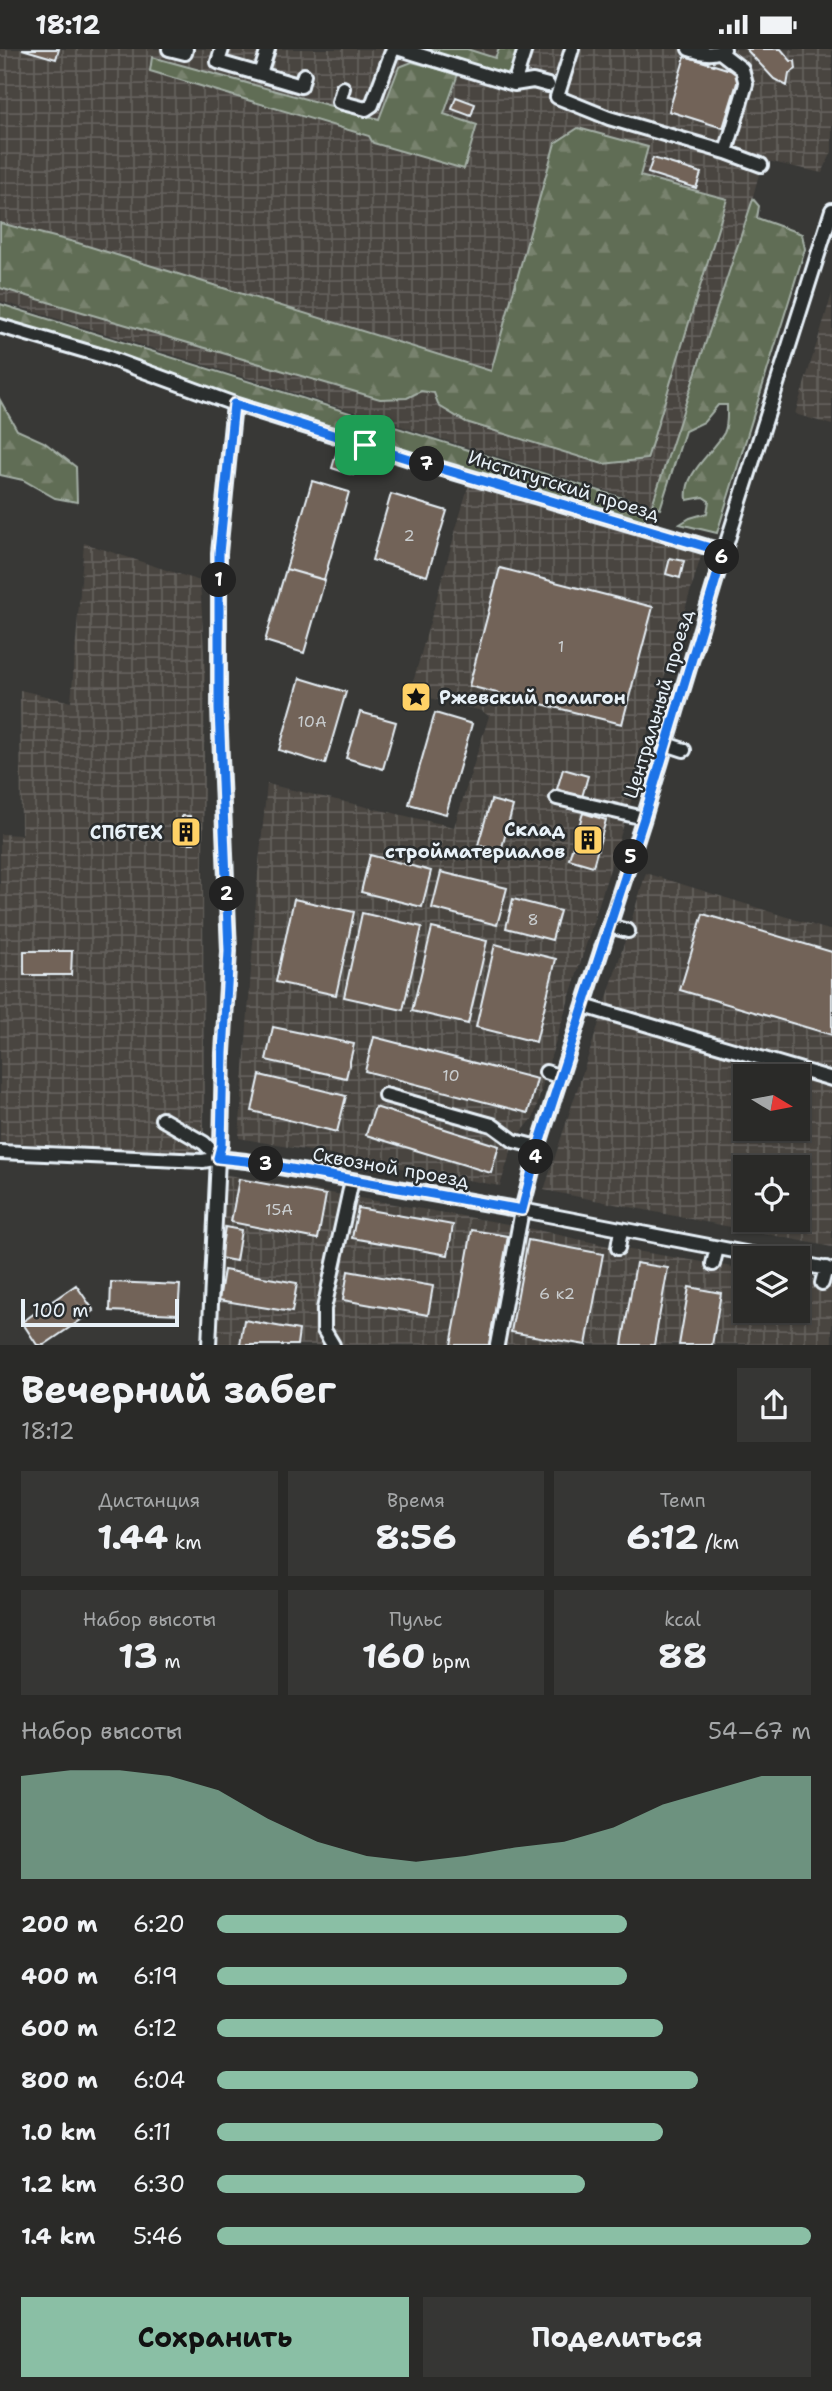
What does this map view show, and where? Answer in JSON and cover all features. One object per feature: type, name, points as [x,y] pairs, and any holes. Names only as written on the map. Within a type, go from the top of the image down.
[{"type":"street","points":[[169,49],[185,53],[186,49]]},
{"type":"street","points":[[222,49],[218,62],[301,86],[304,75]]},
{"type":"street","points":[[260,75],[268,49]]},
{"type":"street","points":[[343,88],[339,102],[366,109],[372,105],[393,49]]},
{"type":"street","points":[[400,49],[514,83],[533,81],[548,85]]},
{"type":"street","points":[[514,83],[525,49]]},
{"type":"street","points":[[572,49],[557,97],[610,118],[761,165]]},
{"type":"street","points":[[689,49],[701,53],[722,51],[742,69],[746,84],[726,152]]},
{"type":"street","name":"Центральный проезд","points":[[497,1345],[522,1210],[538,1147],[644,818],[724,552],[832,210]]},
{"type":"street","name":"Институтский проезд","points":[[0,326],[106,357],[364,448],[724,552]]},
{"type":"street","points":[[209,1345],[214,1154],[221,1146],[229,951],[219,709],[219,553],[234,404]]},
{"type":"street","points":[[666,744],[684,750]]},
{"type":"street","points":[[556,798],[644,818]]},
{"type":"street","points":[[609,926],[628,930]]},
{"type":"street","points":[[584,1006],[832,1079]]},
{"type":"street","points":[[546,1072],[561,1077]]},
{"type":"street","points":[[385,1095],[492,1125],[514,1141],[538,1147]]},
{"type":"street","points":[[162,1119],[204,1143],[214,1154]]},
{"type":"street","name":"Сквозной проезд","points":[[0,1152],[203,1161],[214,1154],[733,1251]]},
{"type":"street","points":[[332,1345],[324,1330],[324,1309],[352,1180]]},
{"type":"street","points":[[618,1248],[621,1230]]},
{"type":"street","points":[[713,1264],[717,1248]]},
{"type":"street","points":[[810,1265],[829,1269],[822,1283]]},
{"type":"shaded area","points":[[0,49],[832,49],[832,152],[822,173],[763,160],[746,221],[652,505],[0,301]]},
{"type":"shaded area","points":[[832,294],[832,425],[795,414]]},
{"type":"shaded area","points":[[469,483],[702,553],[643,748],[647,751],[534,1117],[514,1141],[500,1186],[239,1138],[267,784],[454,827],[489,716],[482,711],[410,693]]},
{"type":"shaded area","points":[[84,543],[200,581],[205,669],[204,1154],[0,1142],[0,834],[21,835],[20,690],[71,702]]},
{"type":"shaded area","points":[[646,873],[832,931],[832,1247],[756,1232],[810,1232],[810,1155],[733,1155],[733,1227],[544,1190]]},
{"type":"shaded area","points":[[222,1174],[733,1267],[733,1323],[810,1323],[810,1280],[832,1284],[832,1344],[215,1345]]},
{"type":"green space","points":[[402,49],[467,49],[495,58],[499,49],[523,49],[513,80]]},
{"type":"green space","points":[[152,57],[379,119],[399,67],[412,62],[458,74],[444,114],[477,125],[464,169],[373,143],[369,136],[150,71]]},
{"type":"green space","points":[[578,128],[648,147],[640,176],[727,199],[647,459],[603,464],[466,422],[439,406],[434,393],[421,391],[407,398],[380,399],[0,288],[0,223],[78,243],[491,371],[555,143]]},
{"type":"green space","points":[[753,199],[759,206],[757,218],[802,234],[805,249],[717,533],[680,524],[707,513],[709,501],[703,497],[687,500],[687,490],[694,472],[724,433],[727,405],[718,405],[704,422],[685,431],[660,509],[652,505]]},
{"type":"green space","points":[[0,304],[645,505],[648,511],[644,522],[233,399],[0,320]]},
{"type":"green space","points":[[0,400],[17,430],[44,442],[76,467],[77,502],[55,498],[23,480],[0,475]]},
{"type":"building","points":[[22,49],[59,49],[56,59]]},
{"type":"building","points":[[746,49],[781,49],[791,61],[795,61],[796,69],[789,74],[787,86],[774,79]]},
{"type":"building","points":[[685,56],[740,73],[723,128],[669,111]]},
{"type":"building","points":[[456,97],[475,104],[471,116],[452,109]]},
{"type":"building","points":[[653,158],[701,173],[696,188],[648,173]]},
{"type":"building","points":[[337,451],[358,459],[353,475],[332,468]]},
{"type":"building","points":[[312,481],[349,492],[324,580],[286,569]]},
{"type":"building","points":[[391,494],[447,511],[427,576],[372,560]]},
{"type":"building","points":[[670,558],[684,561],[680,578],[666,574]]},
{"type":"building","points":[[500,568],[653,607],[622,724],[469,686]]},
{"type":"building","points":[[286,569],[325,580],[304,653],[265,641]]},
{"type":"building","points":[[300,678],[346,692],[325,764],[279,750]]},
{"type":"building","points":[[360,712],[396,722],[383,769],[346,758]]},
{"type":"building","points":[[435,713],[472,724],[446,814],[409,804]]},
{"type":"building","points":[[563,769],[588,776],[582,797],[557,789]]},
{"type":"building","points":[[491,800],[513,806],[501,851],[478,845]]},
{"type":"building","name":"Склад стройматериалов","points":[[583,813],[606,820],[593,866],[569,859]]},
{"type":"building","name":"СПбТЕХ","points":[[182,816],[190,816],[190,821],[194,821],[194,843],[178,843],[177,821],[182,821]]},
{"type":"building","points":[[370,855],[431,871],[422,907],[361,892]]},
{"type":"building","points":[[441,872],[507,888],[497,925],[432,908]]},
{"type":"building","points":[[294,899],[354,912],[336,995],[276,982]]},
{"type":"building","points":[[513,899],[560,911],[552,940],[506,928]]},
{"type":"building","points":[[362,913],[422,927],[403,1010],[344,997]]},
{"type":"building","points":[[703,914],[832,952],[832,1035],[680,990]]},
{"type":"building","points":[[432,928],[487,941],[468,1024],[412,1011]]},
{"type":"building","points":[[495,944],[556,959],[536,1042],[476,1027]]},
{"type":"building","points":[[24,951],[72,951],[71,975],[24,975]]},
{"type":"building","points":[[273,1027],[354,1044],[346,1078],[266,1060]]},
{"type":"building","points":[[374,1037],[537,1079],[528,1113],[365,1071]]},
{"type":"building","points":[[260,1075],[346,1096],[337,1132],[252,1111]]},
{"type":"building","points":[[375,1107],[499,1146],[491,1173],[366,1135]]},
{"type":"building","points":[[239,1179],[326,1195],[318,1239],[231,1222]]},
{"type":"building","points":[[358,1208],[453,1225],[448,1255],[352,1238]]},
{"type":"building","points":[[225,1227],[241,1230],[236,1261],[220,1258]]},
{"type":"building","points":[[472,1230],[508,1236],[489,1345],[451,1345]]},
{"type":"building","points":[[528,1240],[603,1254],[586,1345],[511,1332]]},
{"type":"building","points":[[636,1263],[668,1268],[654,1345],[622,1345]]},
{"type":"building","points":[[224,1270],[297,1283],[292,1312],[219,1300]]},
{"type":"building","points":[[348,1271],[433,1286],[428,1315],[343,1300]]},
{"type":"building","points":[[111,1282],[180,1285],[178,1314],[110,1311]]},
{"type":"building","points":[[76,1285],[94,1311],[44,1345],[37,1345],[22,1322]]},
{"type":"building","points":[[689,1287],[721,1293],[712,1345],[679,1345]]},
{"type":"building","points":[[244,1320],[299,1330],[297,1345],[240,1345]]},
{"type":"place","name":"Ржевский полигон","points":[[416,697]]},
{"type":"place","name":"СПбТЕХ","points":[[186,832]]},
{"type":"place","name":"Склад стройматериалов","points":[[588,840]]},
{"type":"route","points":[[234,404],[365,445],[724,552],[644,818],[538,1147],[522,1210],[218,1158],[221,1146],[229,951],[219,709],[219,553],[234,404]]}]
